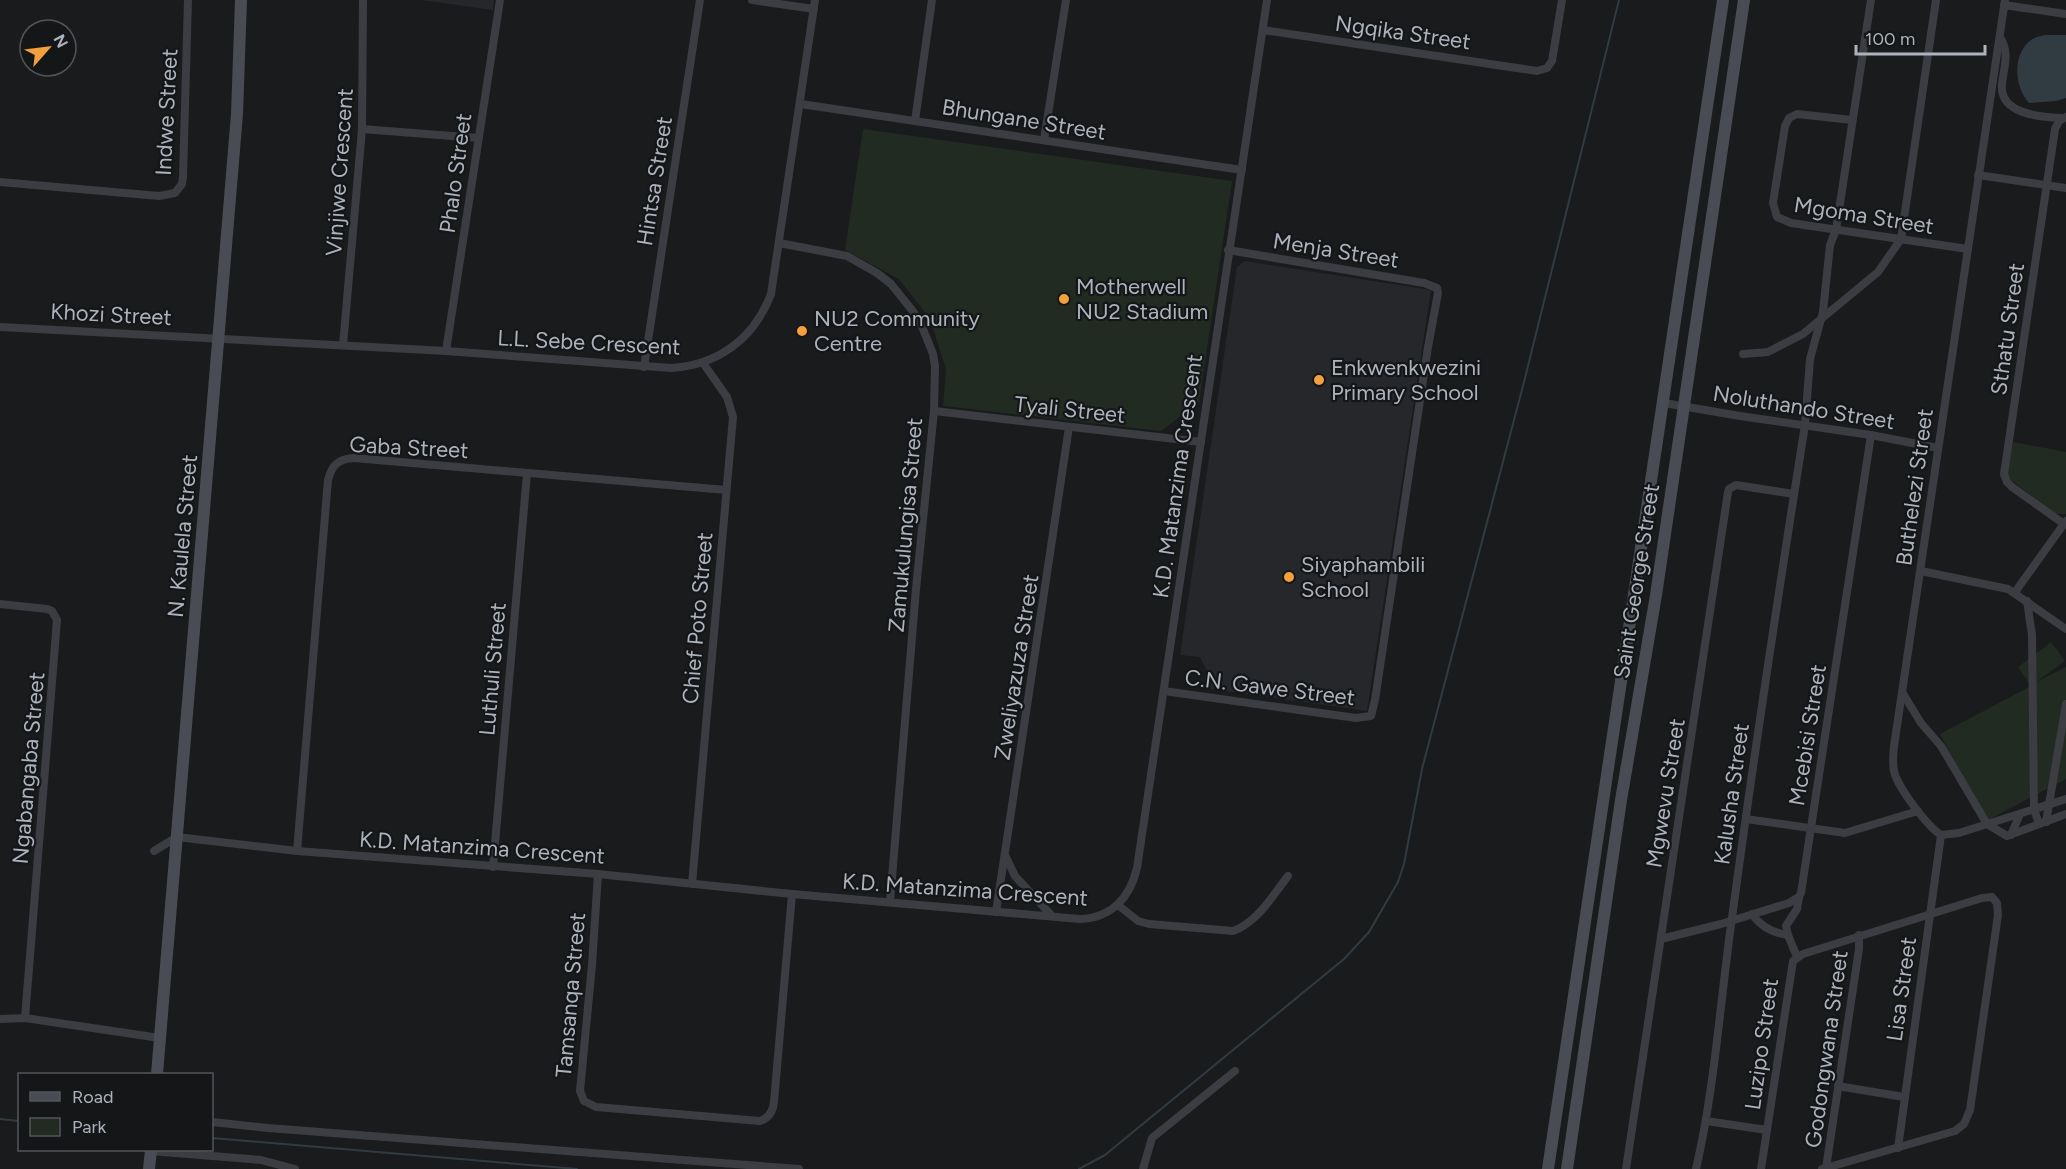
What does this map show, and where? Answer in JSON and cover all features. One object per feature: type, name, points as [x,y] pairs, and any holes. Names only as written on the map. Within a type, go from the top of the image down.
[{"type":"main road","name":"N. Kaulela Street","points":[[157,1073],[220,338],[237,114],[241,0]]},
{"type":"main road","name":"Saint George Street","points":[[1548,1169],[1723,0]]},
{"type":"main road","name":"Saint George Street","points":[[1567,1169],[1604,916],[1656,595],[1744,0]]},
{"type":"main road","points":[[149,1169],[151,1151]]},
{"type":"street","name":"Indwe Street","points":[[0,182],[159,196],[175,193],[182,184],[183,177],[188,0]]},
{"type":"street","name":"Vinjiwe Crescent","points":[[343,345],[362,129],[363,0]]},
{"type":"street","name":"Phalo Street","points":[[447,351],[500,0]]},
{"type":"street","name":"Hintsa Street","points":[[644,367],[700,0]]},
{"type":"street","points":[[752,0],[815,5]]},
{"type":"street","points":[[915,121],[932,0]]},
{"type":"street","points":[[1044,140],[1066,0]]},
{"type":"street","name":"K.D. Matanzima Crescent","points":[[177,837],[297,851],[598,874],[996,912],[1090,918],[1118,905],[1128,894],[1136,874],[1267,0]]},
{"type":"street","name":"Ngqika Street","points":[[1263,30],[1537,71],[1547,68],[1552,61],[1562,0]]},
{"type":"street","name":"Kalusha Street","points":[[1696,1169],[1718,1042],[1731,921],[1805,425],[1810,359],[1820,320],[1830,245],[1836,230],[1870,0]]},
{"type":"street","points":[[1743,354],[1768,352],[1803,334],[1878,272],[1900,239],[1936,0]]},
{"type":"street","points":[[2005,2],[2066,14]]},
{"type":"street","name":"Buthelezi Street","points":[[1941,835],[1929,826],[1895,775],[1893,746],[2005,2]]},
{"type":"street","name":"L.L. Sebe Crescent","points":[[220,338],[447,351],[671,368],[703,363],[733,347],[751,331],[771,294],[815,5]]},
{"type":"street","points":[[2000,37],[2006,52],[2002,86],[2007,100],[2018,111],[2038,116],[2064,118]]},
{"type":"street","name":"Bhungane Street","points":[[801,104],[1242,170]]},
{"type":"street","name":"Mgoma Street","points":[[1852,120],[1804,114],[1793,115],[1789,118],[1785,126],[1773,202],[1775,214],[1785,222],[1968,249]]},
{"type":"street","name":"Sthatu Street","points":[[2064,118],[2055,129],[2004,474],[2012,487],[2065,523]]},
{"type":"street","points":[[362,129],[478,138]]},
{"type":"street","points":[[1978,175],[2066,188]]},
{"type":"street","name":"Zamukulungisa Street","points":[[779,243],[847,256],[891,284],[916,317],[933,354],[936,380],[934,411],[916,589],[890,902]]},
{"type":"street","name":"Menja Street","points":[[1228,250],[1424,283],[1437,288],[1371,716]]},
{"type":"street","name":"Khozi Street","points":[[0,327],[220,338]]},
{"type":"street","name":"Chief Poto Street","points":[[692,884],[732,425],[731,408],[727,397],[703,363]]},
{"type":"street","name":"Noluthando Street","points":[[1664,403],[1871,435],[1938,448]]},
{"type":"street","name":"Tyali Street","points":[[934,411],[1201,442]]},
{"type":"street","name":"Zweliyazuza Street","points":[[996,912],[1069,427]]},
{"type":"street","name":"Mcebisi Street","points":[[1788,935],[1787,923],[1797,909],[1804,881],[1871,435]]},
{"type":"street","name":"Gaba Street","points":[[297,851],[328,480],[333,467],[341,459],[354,458],[726,490]]},
{"type":"street","name":"Luthuli Street","points":[[493,867],[527,473]]},
{"type":"street","name":"Mgwevu Street","points":[[1626,1169],[1728,492],[1736,485],[1794,494]]},
{"type":"street","points":[[2015,592],[2065,523]]},
{"type":"street","points":[[1921,572],[2000,586],[2015,592],[2066,629]]},
{"type":"street","points":[[2027,601],[2032,635],[2034,809],[2042,823]]},
{"type":"street","name":"Ngabangaba Street","points":[[0,604],[47,609],[52,611],[57,620],[25,1018]]},
{"type":"street","name":"C.N. Gawe Street","points":[[1164,691],[1356,718],[1371,716]]},
{"type":"street","points":[[1902,692],[1921,723],[1941,746],[1987,824],[2007,836],[2066,814]]},
{"type":"street","points":[[2042,823],[2050,804],[2066,704]]},
{"type":"street","points":[[1941,835],[1959,833],[2066,799]]},
{"type":"street","points":[[1746,819],[1811,830],[1850,833],[1918,811]]},
{"type":"street","points":[[2011,835],[2020,814]]},
{"type":"street","name":"Lisa Street","points":[[1898,1148],[1941,835]]},
{"type":"street","points":[[154,851],[177,837]]},
{"type":"street","points":[[1005,855],[1015,876],[1052,916]]},
{"type":"street","name":"Tamsanqa Street","points":[[598,874],[580,1091],[584,1101],[596,1107],[759,1121],[768,1117],[774,1102],[792,894]]},
{"type":"street","points":[[1118,905],[1138,921],[1149,924],[1233,931],[1260,911],[1288,876]]},
{"type":"street","points":[[1661,939],[1731,921],[1790,903],[1799,897]]},
{"type":"street","points":[[1824,1168],[1955,1131],[1967,1120],[1998,907],[1995,899],[1988,897],[1930,914]]},
{"type":"street","points":[[1752,914],[1764,927],[1788,935],[1797,957]]},
{"type":"street","name":"Luzipo Street","points":[[1761,1169],[1791,967],[1797,957],[1859,935],[1930,914]]},
{"type":"street","name":"Godongwana Street","points":[[1824,1168],[1859,949],[1859,935]]},
{"type":"street","points":[[0,1019],[25,1018],[160,1038]]},
{"type":"street","points":[[1143,1169],[1152,1138],[1235,1071]]},
{"type":"street","points":[[1838,1086],[1904,1097]]},
{"type":"street","points":[[1706,1121],[1767,1130]]},
{"type":"street","points":[[213,1122],[799,1169]]},
{"type":"street","points":[[162,1151],[261,1160],[295,1169]]},
{"type":"shaded area","points":[[421,0],[494,0],[493,10]]},
{"type":"shaded area","points":[[2045,35],[2066,35],[2066,98],[2029,103],[2020,88],[2018,62],[2025,46],[2033,39]]},
{"type":"shaded area","points":[[1245,261],[1431,290],[1367,711],[1205,688],[1207,671],[1200,657],[1180,655],[1237,267]]},
{"type":"green space","name":"Motherwell NU2 Stadium","points":[[863,129],[1232,181],[1199,402],[1161,431],[943,406],[946,369],[930,319],[899,279],[845,250]]},
{"type":"green space","points":[[2013,442],[2066,452],[2066,514],[2056,514],[2008,478],[2007,470]]},
{"type":"green space","points":[[2051,642],[2065,661],[2036,682],[2066,667],[2066,779],[1986,821],[1940,734],[2031,686],[2018,667]]},
{"type":"waterway","points":[[1079,1169],[1105,1155],[1344,959],[1369,932],[1398,882],[1404,864],[1422,769],[1524,382],[1619,0]]},
{"type":"waterway","points":[[0,1119],[18,1121]]},
{"type":"waterway","points":[[213,1138],[577,1169]]},
{"type":"place","name":"Motherwell NU2 Stadium","points":[[1064,299]]},
{"type":"place","name":"NU2 Community Centre","points":[[802,331]]},
{"type":"place","name":"Enkwenkwezini Primary School","points":[[1319,380]]},
{"type":"place","name":"Siyaphambili School","points":[[1289,577]]}]
